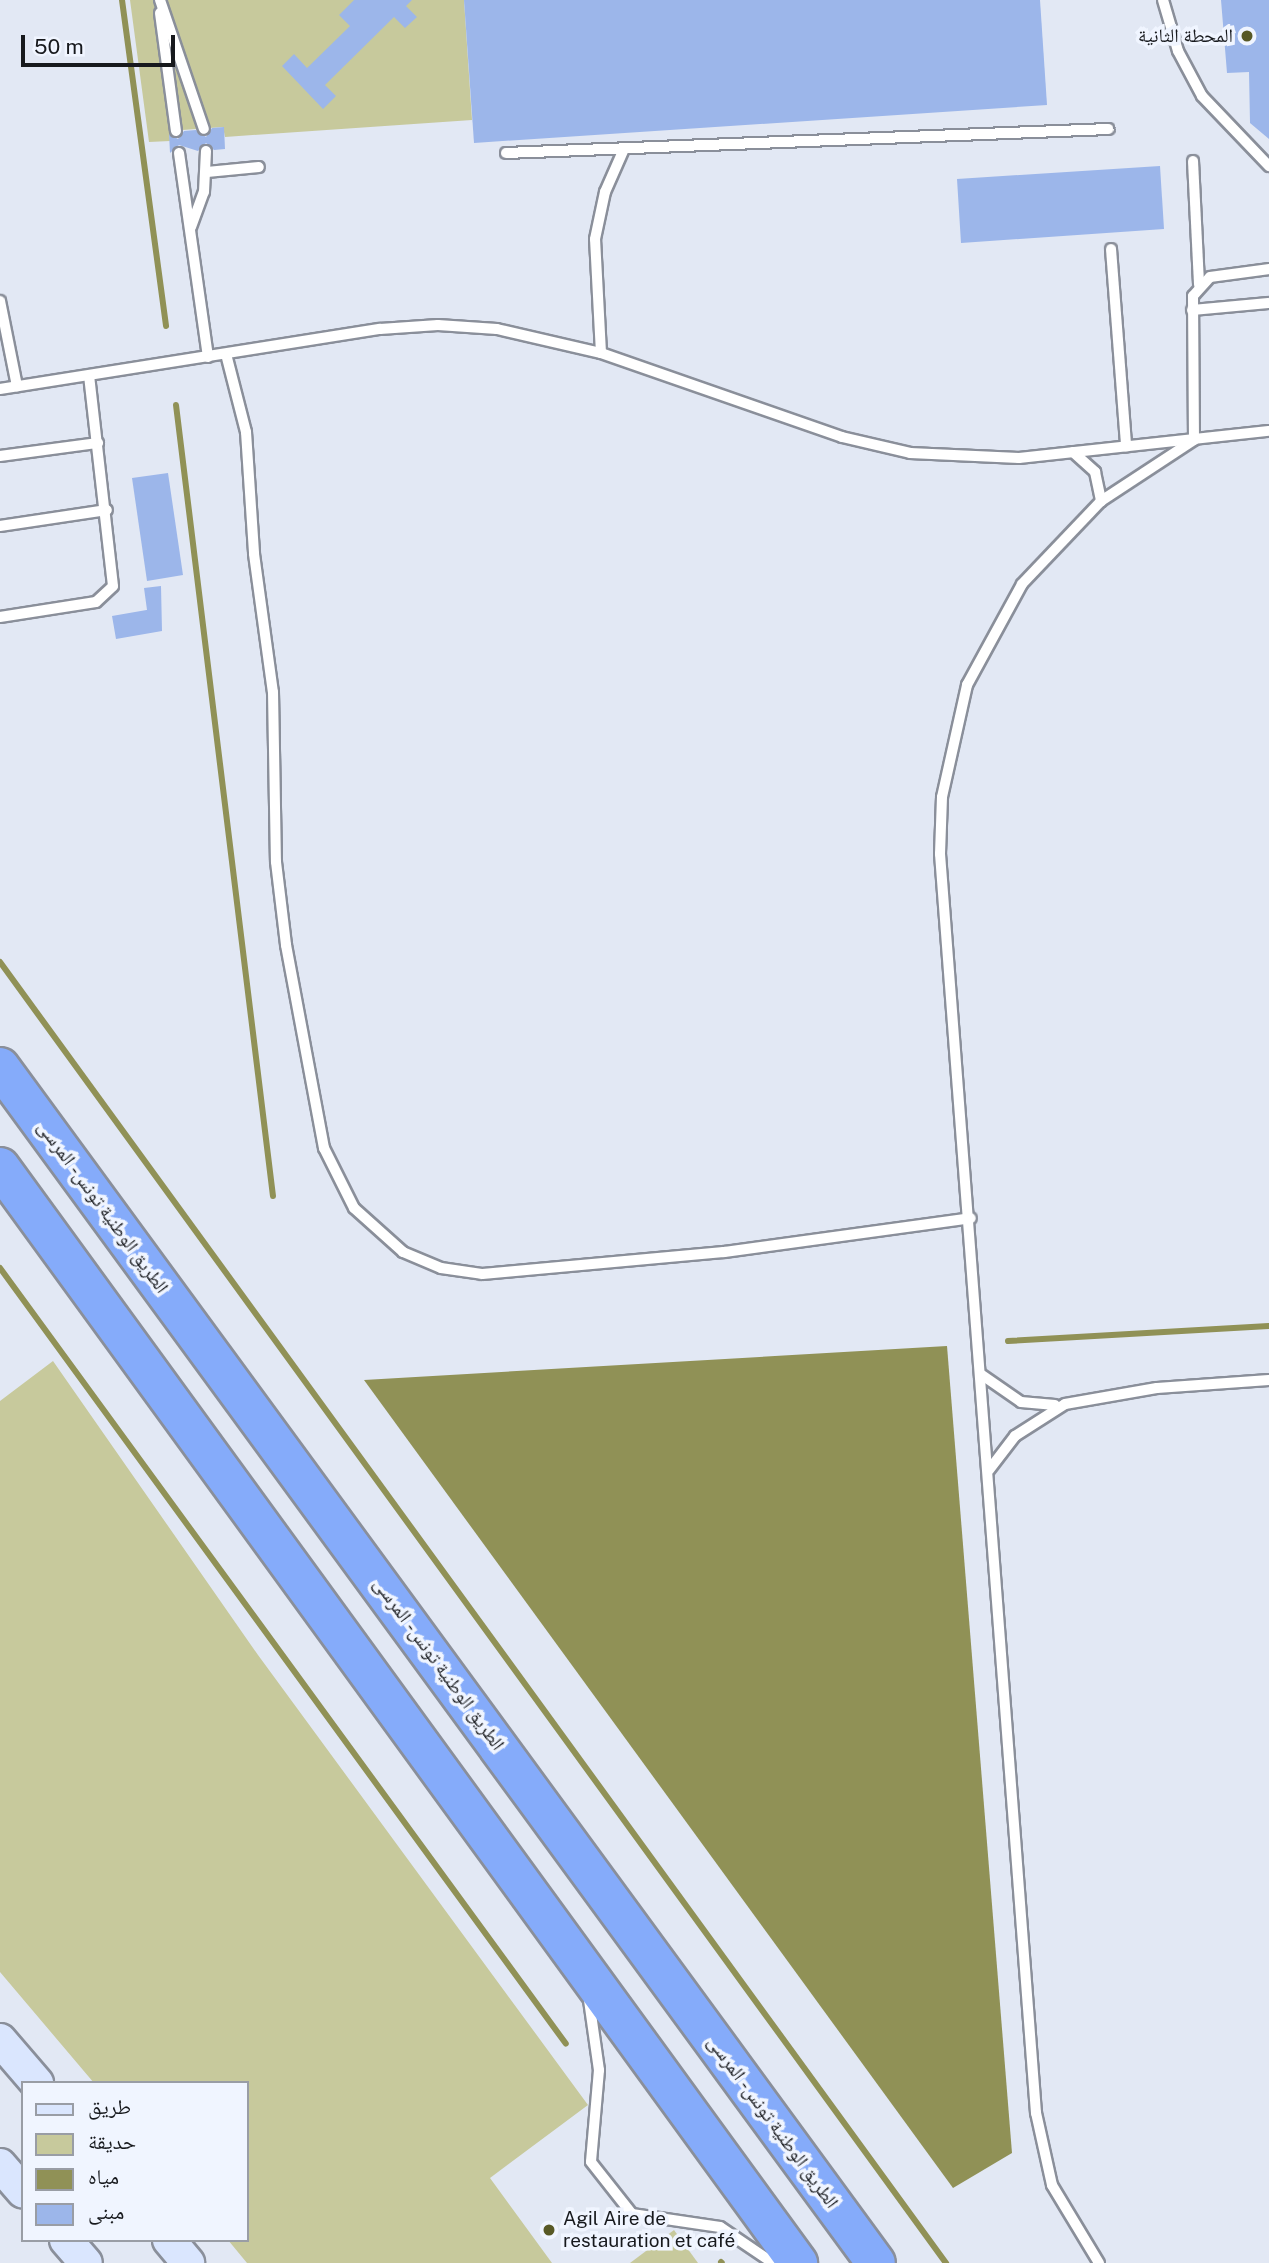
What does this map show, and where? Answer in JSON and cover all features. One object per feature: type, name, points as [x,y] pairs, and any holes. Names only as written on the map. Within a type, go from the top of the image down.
[{"type":"highway","name":"الطريق الوطنية تونس - المرسى","points":[[0,1067],[876,2263]]},
{"type":"highway","points":[[0,1167],[576,1964],[798,2263]]},
{"type":"main road","points":[[0,2040],[35,2081]]},
{"type":"main road","points":[[0,2165],[21,2189]]},
{"type":"main road","points":[[68,2242],[86,2263]]},
{"type":"lane","points":[[159,0],[204,129]]},
{"type":"lane","points":[[159,0],[176,131]]},
{"type":"lane","points":[[1163,0],[1178,51],[1202,96],[1269,166]]},
{"type":"lane","points":[[506,153],[1109,129]]},
{"type":"lane","points":[[601,352],[596,239],[605,192],[624,149]]},
{"type":"lane","points":[[190,230],[207,172],[206,150]]},
{"type":"lane","points":[[179,153],[208,357]]},
{"type":"lane","points":[[1193,161],[1199,285],[1192,310],[1194,440]]},
{"type":"lane","points":[[207,172],[259,167]]},
{"type":"lane","points":[[1111,249],[1126,446]]},
{"type":"lane","points":[[1199,285],[1210,277],[1269,269]]},
{"type":"lane","points":[[1192,310],[1269,303]]},
{"type":"lane","points":[[0,305],[16,386]]},
{"type":"lane","points":[[0,388],[438,325],[497,329],[601,352],[876,446],[982,459],[1269,431]]},
{"type":"lane","points":[[226,354],[246,432],[254,554],[273,692],[276,862],[285,945],[324,1148],[354,1208],[403,1252],[441,1268],[482,1274],[724,1252],[971,1218]]},
{"type":"lane","points":[[0,617],[106,596],[115,574],[89,375]]},
{"type":"lane","points":[[1098,2263],[1057,2196],[1040,2138],[971,1218],[940,854],[951,740],[967,685],[998,623],[1059,540],[1101,501],[1194,440]]},
{"type":"lane","points":[[0,456],[98,443]]},
{"type":"lane","points":[[1073,452],[1095,472],[1101,501]]},
{"type":"lane","points":[[0,526],[107,510]]},
{"type":"lane","points":[[982,1375],[1021,1402],[1065,1404],[1157,1388],[1269,1380]]},
{"type":"lane","points":[[989,1470],[1015,1436],[1065,1404]]},
{"type":"lane","points":[[576,1964],[592,2009],[599,2070],[591,2162],[632,2214],[720,2227],[773,2263]]},
{"type":"green space","points":[[130,0],[464,0],[472,120],[225,137],[223,127],[169,131],[170,141],[149,142]]},
{"type":"green space","points":[[53,1361],[258,1655],[588,2105],[490,2178],[552,2263],[247,2263],[230,2242],[248,2242],[248,2081],[92,2081],[0,1972],[0,1401]]},
{"type":"green space","points":[[674,2230],[698,2263],[630,2263]]},
{"type":"water","points":[[947,1346],[1012,2153],[953,2188],[364,1380]]},
{"type":"building","points":[[354,0],[412,0],[406,6],[417,17],[405,28],[394,17],[325,85],[336,96],[323,109],[282,66],[294,54],[307,68],[350,26],[339,15]]},
{"type":"building","points":[[464,0],[1040,0],[1047,105],[474,143]]},
{"type":"building","name":"المحطة الثانية","points":[[1221,0],[1269,0],[1269,139],[1250,123],[1249,72],[1227,73]]},
{"type":"building","points":[[224,127],[225,149],[214,150],[206,143],[198,151],[179,145],[170,153],[169,134],[178,139],[184,131],[196,130],[206,137],[212,128]]},
{"type":"building","points":[[1160,166],[1164,229],[961,243],[957,179]]},
{"type":"building","points":[[168,473],[183,575],[147,581],[132,478]]},
{"type":"building","points":[[161,586],[162,631],[116,639],[112,616],[147,610],[144,588]]},
{"type":"waterway","points":[[122,0],[166,326]]},
{"type":"waterway","points":[[176,405],[273,1196]]},
{"type":"waterway","points":[[0,962],[946,2263]]},
{"type":"waterway","points":[[0,1268],[566,2044]]},
{"type":"waterway","points":[[1008,1341],[1269,1326]]},
{"type":"place","name":"المحطة الثانية","points":[[1247,36]]},
{"type":"place","name":"Agil Aire de restauration et café","points":[[549,2230]]}]
